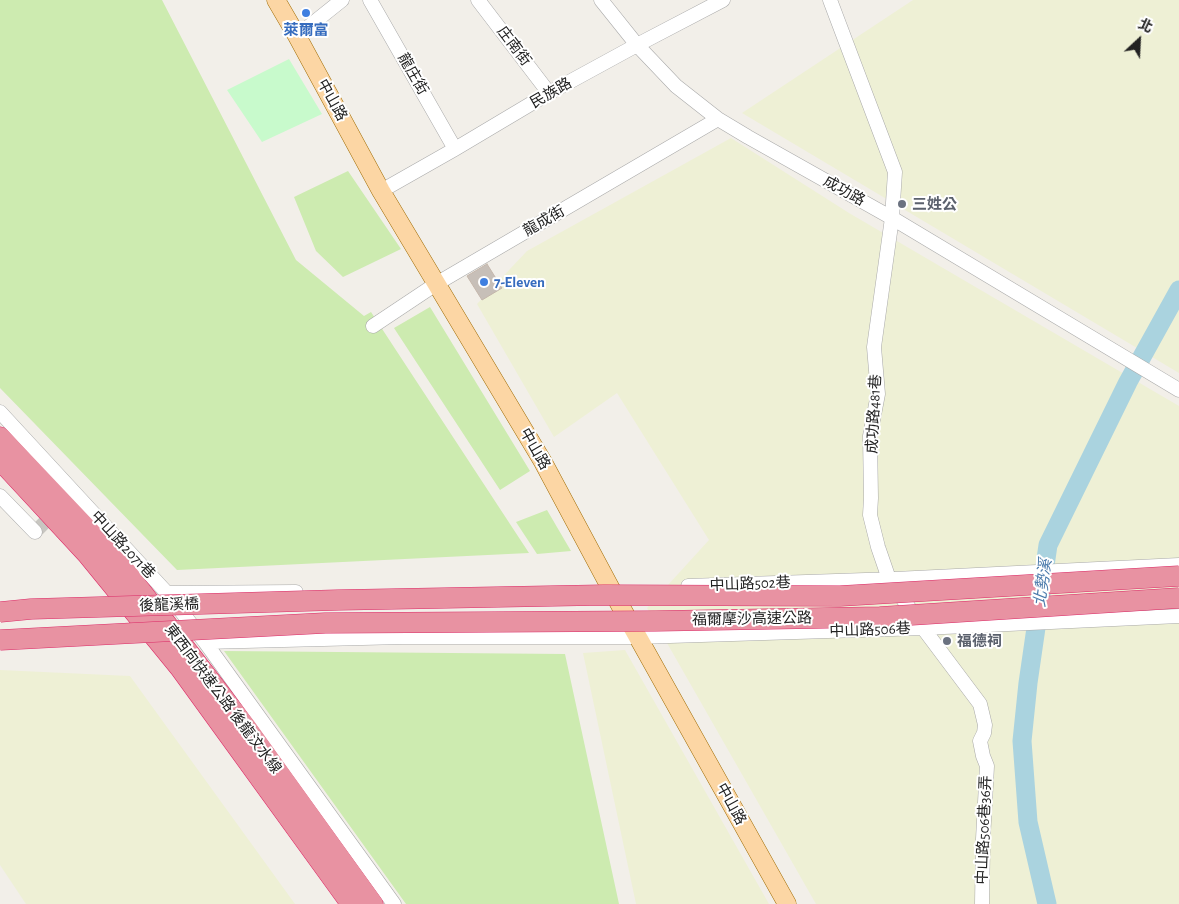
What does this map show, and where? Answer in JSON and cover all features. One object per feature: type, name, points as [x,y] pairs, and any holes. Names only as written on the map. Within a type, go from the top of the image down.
[{"type":"highway","name":"東西向快速公路 後龍汶水線","points":[[0,437],[89,530],[128,574],[246,727],[373,904]]},
{"type":"highway","name":"東西向快速公路 後龍汶水線","points":[[0,460],[88,554],[180,668],[351,904]]},
{"type":"highway","name":"福爾摩沙高速公路","points":[[338,600],[604,595],[840,596],[1178,568]]},
{"type":"highway","name":"福爾摩沙高速公路","points":[[325,623],[880,617],[1179,598]]},
{"type":"highway","name":"後龍溪橋","points":[[0,612],[41,609],[338,600]]},
{"type":"highway","name":"後龍溪橋","points":[[0,640],[325,623]]},
{"type":"main road","name":"中山路","points":[[276,0],[381,191],[543,462],[786,904]]},
{"type":"street","points":[[297,36],[342,0]]},
{"type":"street","name":"龍庄街","points":[[370,0],[455,149]]},
{"type":"street","name":"庄南街","points":[[478,0],[549,93]]},
{"type":"street","name":"成功路","points":[[601,0],[637,45],[676,86],[718,119],[892,218],[1179,390]]},
{"type":"street","name":"民族路","points":[[381,191],[549,93],[637,45],[703,5],[723,0]]},
{"type":"street","name":"成功路481巷","points":[[830,0],[895,172],[892,218],[874,347],[878,394],[870,436],[870,515],[878,547],[892,579],[929,628]]},
{"type":"street","name":"龍成街","points":[[373,326],[436,284],[718,119]]},
{"type":"street","name":"中山路2071巷","points":[[0,412],[167,593],[205,642],[394,904]]},
{"type":"street","points":[[0,496],[35,532]]},
{"type":"street","name":"中山路502巷","points":[[167,593],[611,588],[1178,568]]},
{"type":"street","name":"中山路506巷","points":[[205,642],[402,637],[638,637],[929,628],[1174,616]]},
{"type":"street","name":"中山路506巷36弄","points":[[929,628],[980,704],[985,725],[980,741],[987,766],[982,904]]},
{"type":"green space","points":[[0,0],[162,0],[296,260],[364,316],[371,312],[529,553],[177,570],[0,388]]},
{"type":"green space","points":[[913,0],[1179,0],[1179,373],[742,113]]},
{"type":"green space","points":[[289,59],[322,114],[262,142],[227,90]]},
{"type":"green space","points":[[731,138],[849,213],[1179,406],[1179,904],[816,904],[647,608],[709,540],[617,393],[554,437],[477,304],[527,251]]},
{"type":"green space","points":[[348,171],[401,249],[343,277],[316,251],[294,197]]},
{"type":"green space","points":[[430,307],[530,471],[500,490],[394,328]]},
{"type":"green space","points":[[547,510],[571,551],[537,554],[516,522]]},
{"type":"green space","points":[[625,650],[769,904],[636,904],[583,653]]},
{"type":"green space","points":[[224,651],[565,654],[619,904],[406,904]]},
{"type":"green space","points":[[0,670],[130,676],[295,904],[26,904],[0,865]]},
{"type":"building","name":"7-Eleven","points":[[487,264],[502,288],[482,300],[467,276]]},
{"type":"waterway","name":"北勢溪","points":[[1047,904],[1028,822],[1022,741],[1028,683],[1048,545],[1128,382],[1179,290]]},
{"type":"tunnel","points":[[35,532],[58,509]]},
{"type":"place","name":"萊爾富","points":[[306,13]]},
{"type":"place","name":"三姓公","points":[[902,204]]},
{"type":"place","name":"7-Eleven","points":[[484,282]]},
{"type":"place","name":"福德祠","points":[[947,641]]}]
